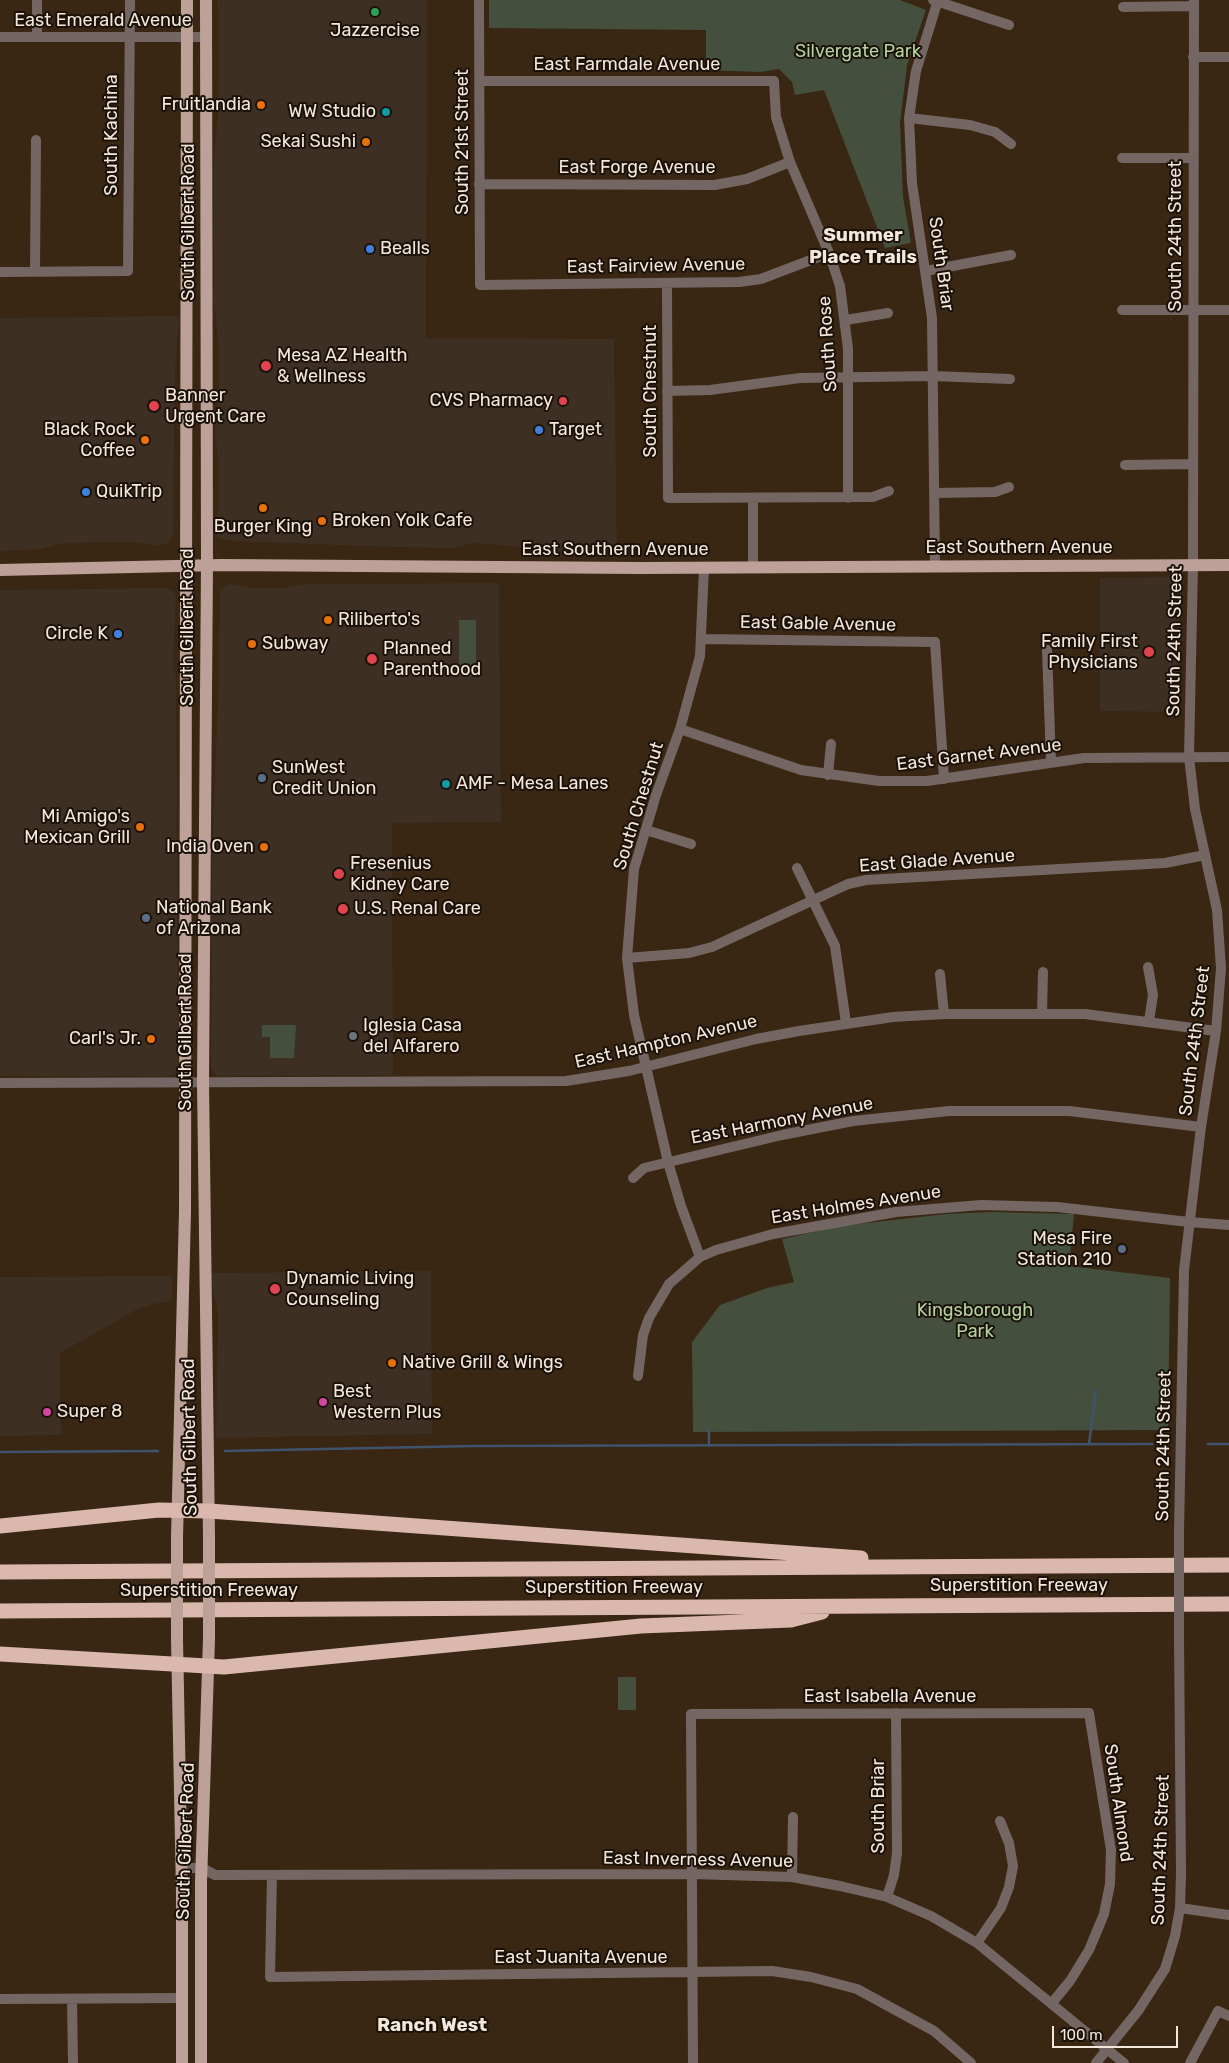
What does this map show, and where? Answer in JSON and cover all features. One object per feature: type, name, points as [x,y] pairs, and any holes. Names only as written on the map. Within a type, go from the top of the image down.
[{"type":"highway","points":[[0,1526],[160,1510],[209,1511],[974,1567]]},
{"type":"highway","name":"Superstition Freeway","points":[[0,1572],[1229,1565]]},
{"type":"highway","name":"Superstition Freeway","points":[[0,1612],[1229,1604]]},
{"type":"highway","points":[[0,1654],[224,1667],[641,1626],[791,1620],[848,1606]]},
{"type":"main road","name":"South Gilbert Road","points":[[182,2063],[182,1868],[177,1665],[177,1538],[185,1231],[187,0]]},
{"type":"main road","name":"South Gilbert Road","points":[[200,2063],[201,1882],[209,1666],[209,1511],[203,1083],[206,565],[206,0]]},
{"type":"main road","points":[[186,326],[206,322]]},
{"type":"main road","name":"East Southern Avenue","points":[[0,570],[185,565],[704,568],[1229,565]]},
{"type":"street","points":[[36,0],[37,36]]},
{"type":"street","name":"South Kachina","points":[[35,272],[128,271],[130,0]]},
{"type":"street","name":"South 21st Street","points":[[480,0],[480,285]]},
{"type":"street","points":[[936,1],[1009,25]]},
{"type":"street","name":"South Briar","points":[[935,566],[932,318],[912,183],[909,118],[916,71],[936,1]]},
{"type":"street","points":[[1123,7],[1194,3]]},
{"type":"street","name":"South 24th Street","points":[[1096,2063],[1138,2011],[1165,1969],[1175,1936],[1180,1908],[1179,1635],[1182,1303],[1189,1222],[1201,1128],[1225,982],[1218,917],[1195,809],[1189,757],[1193,565],[1192,158],[1194,3]]},
{"type":"street","name":"East Emerald Avenue","points":[[0,37],[206,37]]},
{"type":"street","points":[[1193,57],[1229,57]]},
{"type":"street","name":"East Farmdale Avenue","points":[[480,81],[774,81]]},
{"type":"street","name":"South Rose","points":[[774,81],[776,117],[790,162],[829,253],[840,286],[846,320],[849,376],[848,498]]},
{"type":"street","points":[[909,118],[970,125],[995,132],[1011,144]]},
{"type":"street","points":[[0,272],[35,272],[36,140]]},
{"type":"street","points":[[1122,158],[1192,158]]},
{"type":"street","name":"East Forge Avenue","points":[[479,184],[715,185],[746,179],[790,162]]},
{"type":"street","name":"East Fairview Avenue","points":[[480,285],[666,284],[761,280],[829,253]]},
{"type":"street","points":[[926,271],[1011,256]]},
{"type":"street","name":"South Chestnut","points":[[666,284],[668,498],[753,498]]},
{"type":"street","points":[[1122,310],[1229,310]]},
{"type":"street","points":[[846,320],[888,313]]},
{"type":"street","points":[[667,390],[710,390],[800,378],[849,376],[933,376],[1010,379]]},
{"type":"street","points":[[1125,465],[1192,464]]},
{"type":"street","points":[[934,493],[995,492],[1009,487]]},
{"type":"street","points":[[753,568],[753,498],[874,497],[890,490]]},
{"type":"street","name":"South Chestnut","points":[[700,1257],[681,1206],[668,1162],[634,1015],[627,958],[634,869],[680,729],[697,670],[702,639],[704,568]]},
{"type":"street","name":"East Gable Avenue","points":[[702,639],[935,642],[944,779]]},
{"type":"street","points":[[1047,650],[1051,762]]},
{"type":"street","name":"East Garnet Avenue","points":[[680,729],[771,761],[828,775],[886,782],[944,779],[1051,762],[1107,757],[1229,757]]},
{"type":"street","points":[[828,775],[831,744]]},
{"type":"street","points":[[646,830],[691,844]]},
{"type":"street","name":"East Glade Avenue","points":[[627,958],[689,953],[712,947],[848,884],[866,880],[1165,862],[1204,855]]},
{"type":"street","points":[[797,868],[835,946],[846,1023]]},
{"type":"street","points":[[1148,967],[1153,995],[1149,1021]]},
{"type":"street","points":[[1042,1013],[1044,972]]},
{"type":"street","points":[[940,974],[944,1014]]},
{"type":"street","name":"East Hampton Avenue","points":[[0,1083],[554,1082],[593,1078],[756,1039],[846,1023],[944,1014],[1085,1014],[1216,1030]]},
{"type":"street","name":"East Harmony Avenue","points":[[632,1178],[644,1168],[853,1121],[949,1110],[1069,1111],[1201,1128]]},
{"type":"street","name":"East Holmes Avenue","points":[[700,1257],[738,1244],[789,1231],[861,1217],[935,1207],[981,1205],[1057,1207],[1229,1225]]},
{"type":"street","points":[[638,1376],[643,1335],[649,1318],[669,1284],[700,1257]]},
{"type":"street","name":"South Briar","points":[[887,1897],[894,1875],[897,1853],[896,1713]]},
{"type":"street","name":"East Isabella Avenue","points":[[692,1874],[691,1714],[1088,1713]]},
{"type":"street","name":"South Almond","points":[[1052,2003],[1070,1981],[1089,1950],[1104,1914],[1110,1884],[1111,1850],[1088,1713]]},
{"type":"street","points":[[792,1877],[793,1817]]},
{"type":"street","points":[[977,1943],[1001,1908],[1010,1887],[1012,1866],[1010,1843],[1000,1821]]},
{"type":"street","name":"East Inverness Avenue","points":[[182,1868],[202,1868],[215,1874],[692,1874],[792,1877],[887,1897],[931,1916],[977,1943],[1124,2063]]},
{"type":"street","name":"East Inverness Avenue","points":[[182,1884],[201,1882],[215,1874]]},
{"type":"street","name":"East Juanita Avenue","points":[[272,1874],[270,1977],[772,1972],[811,1977],[857,1989],[934,2031],[971,2063]]},
{"type":"street","points":[[692,1874],[693,2063]]},
{"type":"street","points":[[1180,1908],[1229,1915]]},
{"type":"street","points":[[0,1999],[183,1998]]},
{"type":"street","points":[[72,1999],[73,2063]]},
{"type":"street","points":[[1190,2063],[1218,2011],[1229,2016]]},
{"type":"shaded area","points":[[217,0],[427,0],[426,338],[614,339],[617,556],[475,543],[452,548],[395,547],[228,541],[218,538],[215,530],[219,504],[219,465],[215,431],[219,386],[218,335],[214,305],[214,157],[218,114],[219,15]]},
{"type":"shaded area","points":[[179,316],[175,372],[173,534],[170,542],[159,546],[135,542],[63,543],[43,549],[0,551],[0,318]]},
{"type":"shaded area","points":[[1169,577],[1175,579],[1180,586],[1177,712],[1100,711],[1100,578]]},
{"type":"shaded area","points":[[499,583],[501,822],[392,823],[393,1075],[217,1076],[211,1068],[212,862],[220,590],[228,584],[257,588],[284,588],[305,584]]},
{"type":"shaded area","points":[[167,588],[174,592],[176,596],[173,662],[176,678],[178,1069],[174,1075],[170,1076],[0,1076],[0,590]]},
{"type":"shaded area","points":[[431,1271],[432,1434],[216,1438],[218,1314],[210,1273]]},
{"type":"shaded area","points":[[172,1276],[172,1301],[153,1304],[136,1310],[60,1353],[61,1435],[0,1436],[0,1277]]},
{"type":"green space","name":"Silvergate Park","points":[[489,0],[900,0],[926,10],[907,65],[900,123],[903,197],[911,243],[885,248],[824,90],[795,95],[792,82],[779,69],[760,72],[706,70],[706,30],[489,28]]},
{"type":"green space","points":[[459,620],[476,620],[476,676],[459,676]]},
{"type":"green space","points":[[262,1025],[296,1025],[294,1058],[270,1058],[270,1037],[262,1037]]},
{"type":"green space","name":"Kingsborough Park","points":[[991,1212],[1074,1214],[1069,1266],[1170,1278],[1168,1430],[693,1432],[692,1342],[720,1305],[767,1288],[794,1282],[782,1239],[840,1226],[946,1214]]},
{"type":"green space","points":[[618,1677],[636,1677],[636,1710],[618,1710]]},
{"type":"waterway","points":[[1089,1444],[1096,1391]]},
{"type":"waterway","points":[[709,1429],[709,1446]]},
{"type":"waterway","points":[[225,1451],[474,1446],[1152,1444]]},
{"type":"waterway","points":[[1208,1444],[1229,1444]]},
{"type":"waterway","points":[[0,1452],[158,1451]]},
{"type":"place","name":"Jazzercise","points":[[375,12]]},
{"type":"place","name":"Fruitlandia","points":[[261,105]]},
{"type":"place","name":"WW Studio","points":[[386,112]]},
{"type":"place","name":"Sekai Sushi","points":[[366,142]]},
{"type":"place","name":"Bealls","points":[[370,249]]},
{"type":"place","name":"Mesa AZ Health & Wellness","points":[[266,366]]},
{"type":"place","name":"CVS Pharmacy","points":[[563,401]]},
{"type":"place","name":"Banner Urgent Care","points":[[154,406]]},
{"type":"place","name":"Target","points":[[539,430]]},
{"type":"place","name":"Black Rock Coffee","points":[[145,440]]},
{"type":"place","name":"QuikTrip","points":[[86,492]]},
{"type":"place","name":"Burger King","points":[[263,508]]},
{"type":"place","name":"Broken Yolk Cafe","points":[[322,521]]},
{"type":"place","name":"Riliberto's","points":[[328,620]]},
{"type":"place","name":"Circle K","points":[[118,634]]},
{"type":"place","name":"Subway","points":[[252,644]]},
{"type":"place","name":"Family First Physicians","points":[[1149,652]]},
{"type":"place","name":"Planned Parenthood","points":[[372,659]]},
{"type":"place","name":"SunWest Credit Union","points":[[262,778]]},
{"type":"place","name":"AMF - Mesa Lanes","points":[[446,784]]},
{"type":"place","name":"Mi Amigo's Mexican Grill","points":[[140,827]]},
{"type":"place","name":"India Oven","points":[[264,847]]},
{"type":"place","name":"Fresenius Kidney Care","points":[[339,874]]},
{"type":"place","name":"U.S. Renal Care","points":[[343,909]]},
{"type":"place","name":"National Bank of Arizona","points":[[146,918]]},
{"type":"place","name":"Iglesia Casa del Alfarero","points":[[353,1036]]},
{"type":"place","name":"Carl's Jr.","points":[[151,1039]]},
{"type":"place","name":"Mesa Fire Station 210","points":[[1122,1249]]},
{"type":"place","name":"Dynamic Living Counseling","points":[[275,1289]]},
{"type":"place","name":"Native Grill & Wings","points":[[392,1363]]},
{"type":"place","name":"Best Western Plus","points":[[323,1402]]},
{"type":"place","name":"Super 8","points":[[47,1412]]},
{"type":"district","name":"Summer Place Trails","points":[[863,247]]},
{"type":"district","name":"Ranch West","points":[[432,2026]]}]
